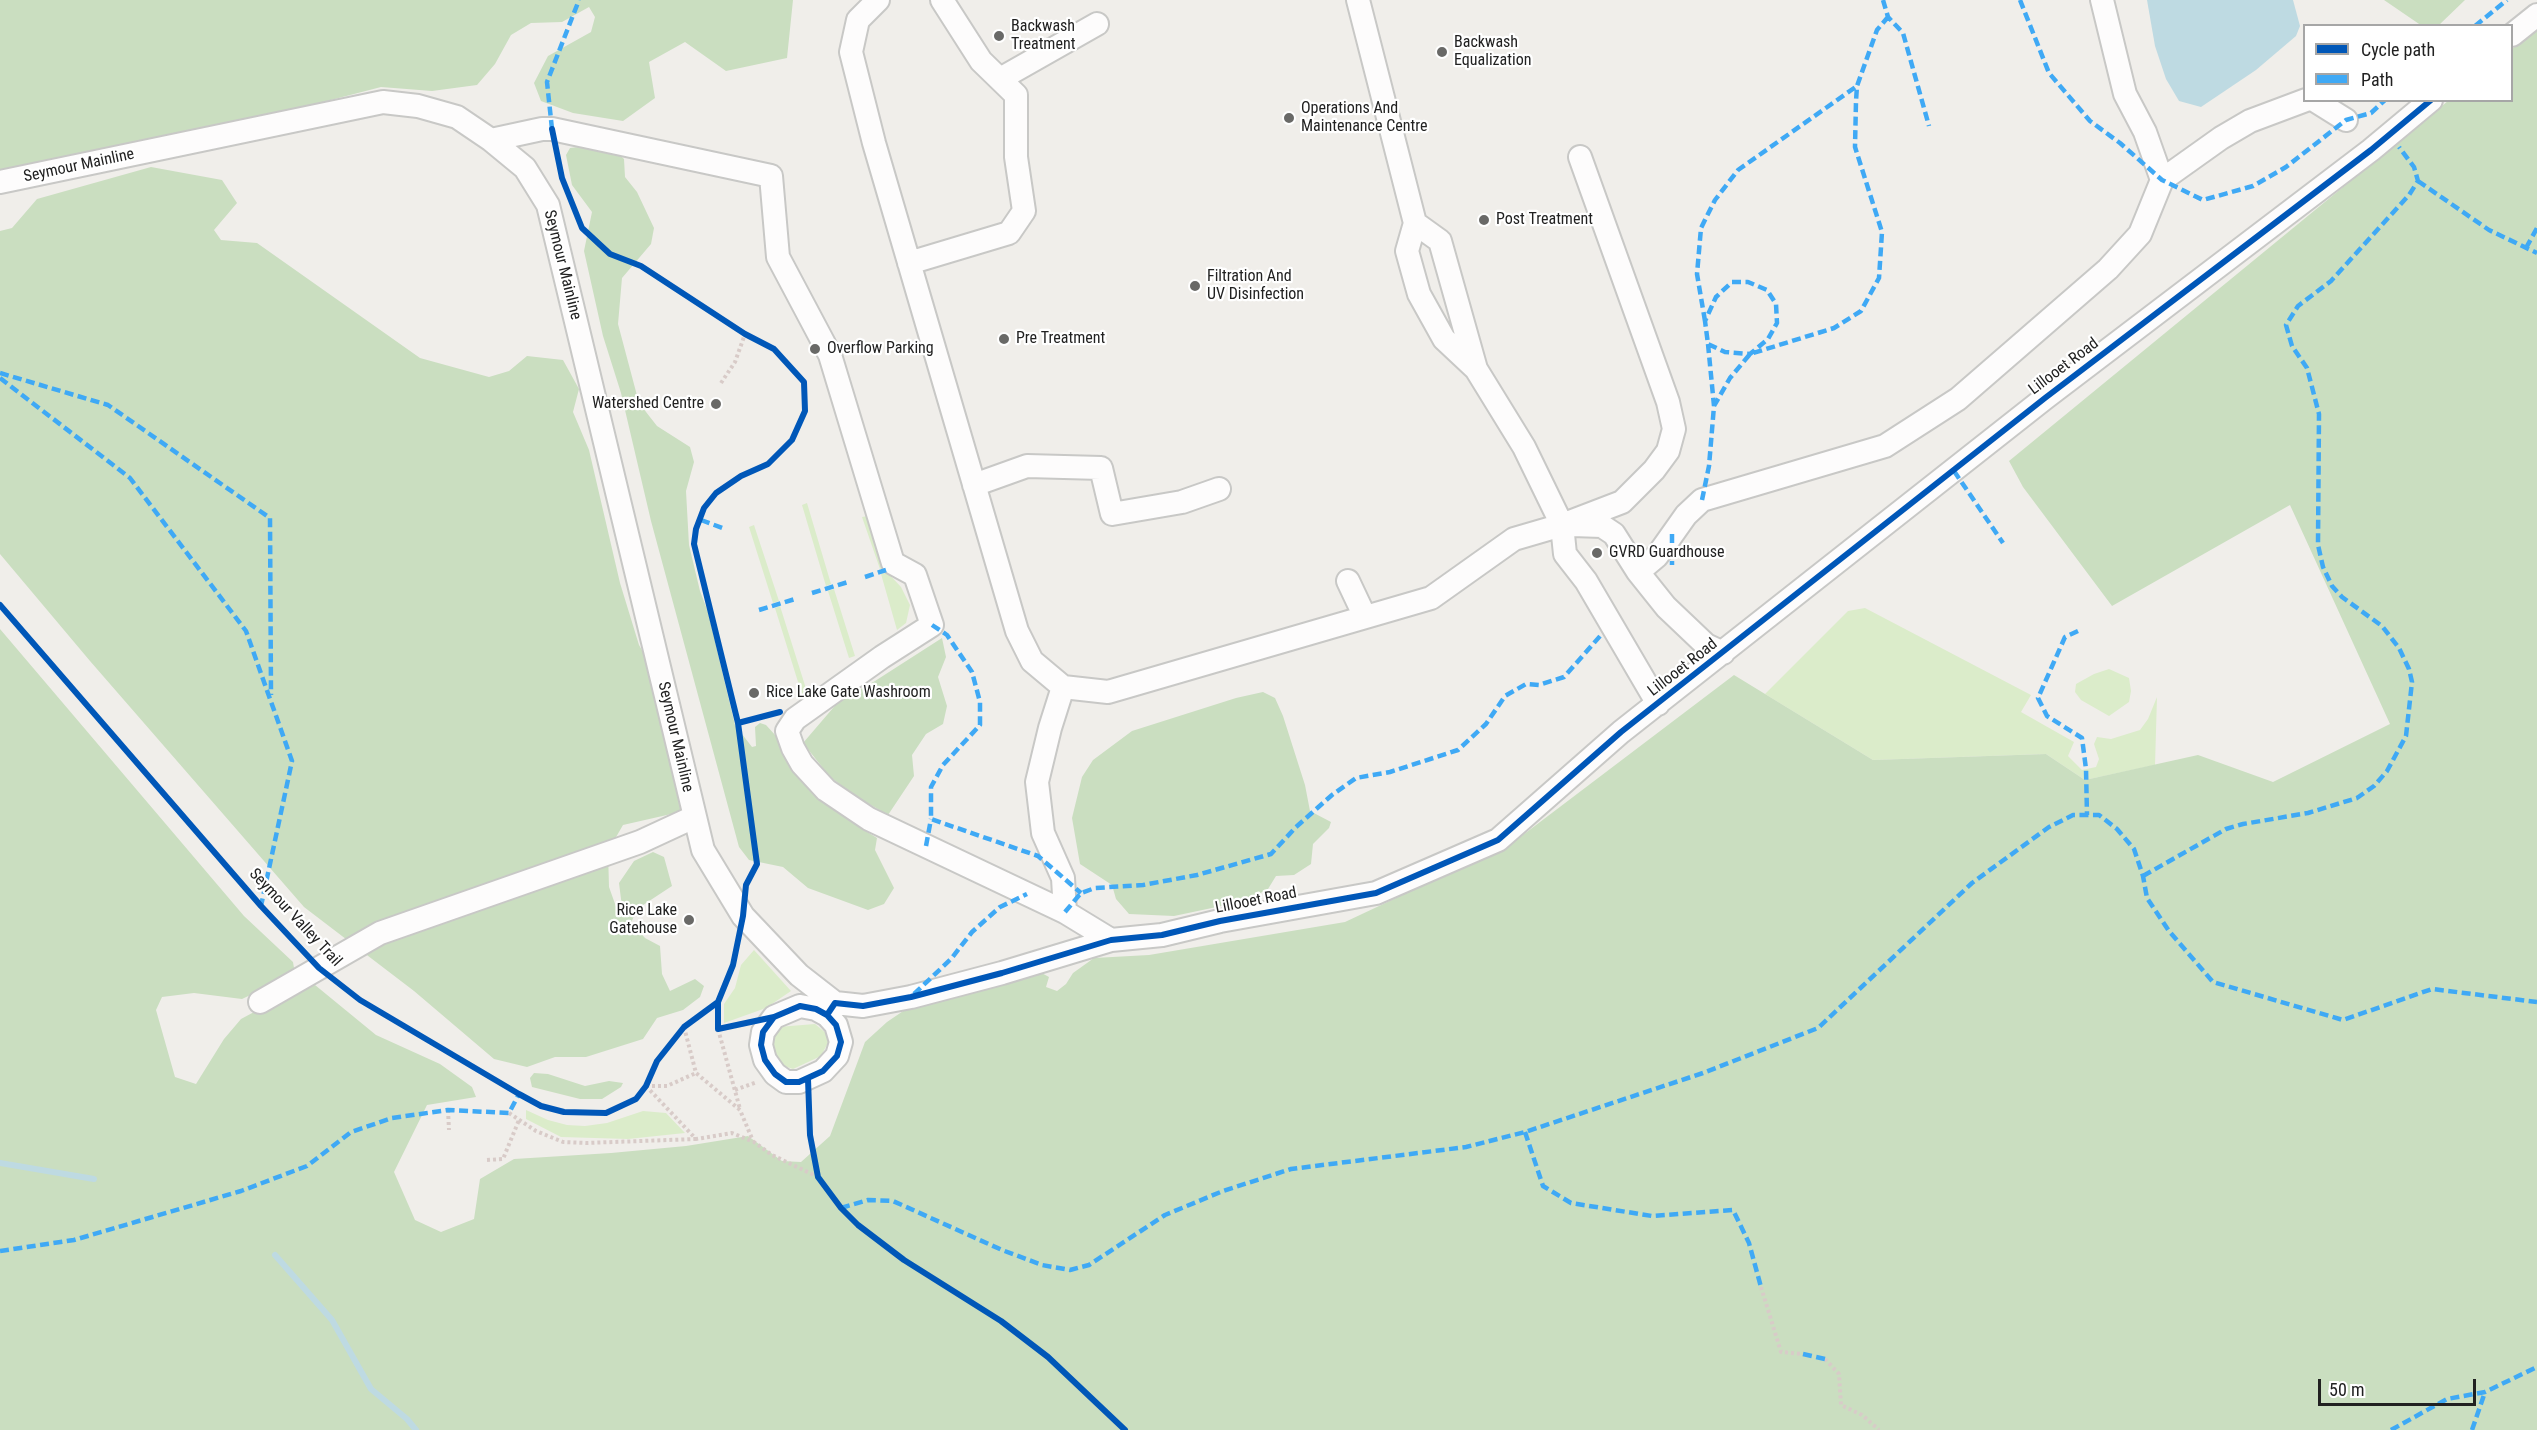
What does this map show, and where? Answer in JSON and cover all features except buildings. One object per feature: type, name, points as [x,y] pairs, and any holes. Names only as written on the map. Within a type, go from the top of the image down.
[{"type":"street","points":[[878,0],[858,20],[851,52],[874,143],[1017,631],[1032,661],[1063,687],[1108,692],[1431,598],[1514,539],[1562,525],[1622,502],[1654,470],[1668,451],[1674,429],[1668,402],[1580,157]]},
{"type":"street","points":[[909,263],[1009,233],[1024,211],[1016,157],[1016,95],[981,61],[942,0]]},
{"type":"street","points":[[1358,0],[1415,224],[1407,251],[1419,294],[1444,339],[1476,369],[1524,447],[1562,525],[1565,554],[1587,581],[1658,704]]},
{"type":"street","points":[[2102,0],[2125,94],[2145,132],[2162,180]]},
{"type":"street","points":[[2513,33],[2537,15]]},
{"type":"street","points":[[999,79],[1097,24]]},
{"type":"street","points":[[1638,572],[1657,556],[1686,515],[1702,500],[1885,446],[1958,399],[2108,269],[2140,234],[2162,180],[2221,138],[2250,121],[2303,101]]},
{"type":"street","name":"Seymour Mainline","points":[[0,182],[383,102],[418,106],[457,117],[491,140],[525,168],[548,205],[703,850],[743,916],[831,1009]]},
{"type":"street","points":[[2317,102],[2346,120]]},
{"type":"street","name":"Lillooet Road","points":[[831,1009],[911,997],[1002,973],[1111,940],[1162,935],[1220,921],[1376,893],[1498,840],[1621,732],[2045,398],[2372,150],[2429,102]]},
{"type":"street","points":[[491,140],[552,129],[771,176],[778,257],[830,355],[893,563],[915,575],[932,625],[882,657],[795,720],[787,731],[790,740],[802,764],[826,790],[844,804],[885,827],[1065,912],[1111,940]]},
{"type":"street","points":[[1415,224],[1440,241],[1476,369]]},
{"type":"street","points":[[974,485],[1027,466],[1101,468],[1112,514],[1182,502],[1219,489]]},
{"type":"street","points":[[1562,525],[1602,526],[1614,534],[1638,572],[1682,624],[1706,645],[1723,653]]},
{"type":"street","points":[[1348,581],[1365,617]]},
{"type":"street","points":[[1063,687],[1037,782],[1043,833],[1063,878],[1065,912]]},
{"type":"street","points":[[260,1002],[380,933],[640,842],[694,817]]},
{"type":"path","points":[[736,327],[755,339]]},
{"type":"path","points":[[721,383],[735,362],[746,333]]},
{"type":"path","points":[[718,1020],[718,1029],[740,1110],[754,1142]]},
{"type":"path","points":[[677,1035],[692,1021]]},
{"type":"path","points":[[684,1027],[696,1073],[740,1110]]},
{"type":"path","points":[[718,1029],[729,1027]]},
{"type":"path","points":[[646,1086],[667,1086],[696,1073]]},
{"type":"path","points":[[641,1093],[650,1078]]},
{"type":"path","points":[[735,1090],[754,1084]]},
{"type":"path","points":[[646,1086],[696,1139]]},
{"type":"path","points":[[448,1110],[449,1130]]},
{"type":"path","points":[[509,1113],[536,1131],[563,1142],[696,1139],[732,1133],[818,1176]]},
{"type":"path","points":[[487,1161],[503,1159],[519,1120]]},
{"type":"path","points":[[1761,1287],[1780,1352],[1803,1354]]},
{"type":"path","points":[[1825,1359],[1839,1374],[1841,1405],[1862,1415],[1879,1430]]},
{"type":"green space","points":[[0,0],[793,0],[787,58],[726,71],[685,42],[649,62],[655,98],[623,121],[573,113],[541,101],[534,83],[548,56],[591,32],[595,17],[589,7],[562,22],[531,23],[511,35],[495,64],[477,85],[432,91],[381,87],[165,143],[0,172]]},
{"type":"green space","points":[[2384,0],[2465,0],[2440,24],[2419,24]]},
{"type":"green space","points":[[2537,29],[2537,1430],[0,1430],[0,629],[244,916],[293,962],[295,974],[242,999],[194,993],[162,997],[156,1010],[175,1077],[196,1084],[224,1039],[241,1019],[297,989],[315,985],[376,1035],[440,1064],[472,1087],[476,1097],[427,1105],[394,1172],[415,1220],[441,1232],[474,1219],[480,1179],[514,1159],[686,1146],[748,1136],[782,1161],[801,1162],[830,1136],[865,1042],[887,1022],[915,1003],[1038,971],[1049,977],[1046,987],[1057,991],[1066,984],[1073,973],[1094,958],[1149,955],[1345,922],[1511,844],[1734,675],[1873,760],[2046,754],[2085,780],[2198,755],[2273,782],[2390,724],[2290,505],[2112,606],[2023,487],[2009,461],[2447,102],[2513,102],[2513,48]]},
{"type":"green space","points":[[594,145],[614,149],[624,159],[625,177],[637,192],[654,228],[651,244],[622,278],[618,324],[639,403],[657,426],[690,447],[694,462],[686,491],[689,545],[700,591],[708,612],[735,725],[752,747],[756,746],[755,727],[760,723],[766,725],[776,736],[784,756],[814,791],[853,823],[877,838],[875,850],[894,888],[884,904],[868,910],[808,888],[783,867],[749,860],[739,847],[651,521],[621,393],[603,336],[584,251],[592,212],[572,185],[566,155],[570,148]]},
{"type":"green space","points":[[151,167],[222,180],[237,203],[214,230],[221,240],[257,243],[420,358],[489,377],[509,371],[527,356],[563,360],[579,389],[573,412],[589,450],[620,583],[639,645],[674,706],[691,800],[680,812],[623,825],[608,851],[609,887],[619,915],[622,907],[619,883],[634,861],[653,852],[664,857],[672,886],[637,909],[631,923],[645,938],[660,946],[662,974],[670,991],[695,979],[704,986],[700,997],[683,1010],[657,1018],[643,1039],[586,1057],[555,1057],[527,1067],[494,1059],[414,991],[304,907],[0,554],[0,231],[12,228],[37,199]]},
{"type":"green space","points":[[807,503],[831,584],[826,586],[802,505]]},
{"type":"green space","points":[[868,516],[885,568],[880,569],[862,517]]},
{"type":"green space","points":[[754,525],[779,601],[773,603],[749,527]]},
{"type":"green space","points":[[887,572],[901,587],[910,605],[906,623],[897,630],[881,574]]},
{"type":"green space","points":[[834,589],[855,656],[849,658],[828,591]]},
{"type":"green space","points":[[780,606],[808,695],[803,698],[775,608]]},
{"type":"green space","points":[[1865,608],[2031,695],[2021,712],[2074,742],[2068,756],[2082,770],[2096,767],[2099,759],[2094,744],[2097,737],[2111,739],[2140,730],[2148,719],[2157,697],[2155,765],[2085,780],[2046,754],[1873,760],[1765,694],[1848,611]]},
{"type":"green space","points":[[942,638],[946,657],[938,677],[947,706],[943,724],[926,734],[912,755],[914,776],[888,815],[830,777],[803,743],[839,701]]},
{"type":"green space","points":[[2109,669],[2129,678],[2131,691],[2129,702],[2109,716],[2081,700],[2075,692],[2076,684]]},
{"type":"green space","points":[[1263,692],[1275,698],[1283,716],[1305,785],[1310,811],[1331,822],[1329,828],[1313,844],[1311,864],[1294,875],[1276,876],[1268,889],[1245,901],[1174,916],[1129,914],[1116,899],[1112,885],[1080,864],[1072,818],[1082,777],[1093,760],[1132,731],[1236,698]]},
{"type":"green space","points":[[754,950],[791,991],[766,1008],[724,1023],[724,1004],[735,988],[741,965]]},
{"type":"green space","points":[[815,1024],[826,1033],[829,1041],[821,1056],[793,1069],[775,1063],[770,1053],[772,1034],[778,1027]]},
{"type":"green space","points":[[534,1073],[548,1074],[585,1086],[609,1081],[623,1083],[621,1087],[602,1099],[580,1099],[532,1087],[530,1078]]},
{"type":"green space","points":[[526,1110],[548,1120],[567,1125],[585,1126],[607,1123],[643,1111],[666,1113],[685,1133],[628,1139],[561,1137],[526,1119]]},
{"type":"water","points":[[2147,0],[2293,0],[2300,26],[2296,36],[2256,70],[2201,107],[2179,101],[2166,79],[2155,46]]},
{"type":"waterway","points":[[0,1163],[94,1179]]},
{"type":"waterway","points":[[275,1255],[332,1320],[371,1389],[407,1419],[416,1430]]},
{"type":"marked path","points":[[552,129],[547,82],[579,0]]},
{"type":"marked path","points":[[1883,0],[1888,17],[1903,33],[1929,126]]},
{"type":"marked path","points":[[2020,0],[2049,73],[2090,121],[2120,143],[2162,180],[2203,200],[2253,186],[2286,167],[2346,120],[2371,113],[2383,102]]},
{"type":"marked path","points":[[2477,24],[2507,0]]},
{"type":"marked path","points":[[1702,500],[1709,466],[1714,406],[1730,378],[1750,354],[1834,328],[1861,311],[1879,278],[1882,232],[1855,147],[1856,101],[1857,86],[1877,30],[1888,17]]},
{"type":"marked path","points":[[1705,321],[1697,274],[1701,228],[1715,200],[1738,170],[1857,86]]},
{"type":"marked path","points":[[2143,876],[2226,829],[2308,813],[2357,798],[2374,786],[2387,771],[2406,736],[2412,682],[2409,669],[2399,648],[2382,626],[2342,597],[2332,586],[2323,567],[2318,545],[2319,414],[2307,368],[2292,346],[2286,325],[2298,306],[2331,281],[2409,195],[2418,181],[2414,167],[2399,147]]},
{"type":"marked path","points":[[2418,181],[2489,230],[2537,253]]},
{"type":"marked path","points":[[2526,248],[2537,228]]},
{"type":"marked path","points":[[1732,282],[1748,282],[1767,290],[1776,304],[1777,323],[1768,339],[1750,354],[1725,352],[1708,344],[1705,321],[1716,297],[1732,282]]},
{"type":"marked path","points":[[1708,344],[1714,406]]},
{"type":"marked path","points":[[0,373],[108,405],[270,518],[271,695]]},
{"type":"marked path","points":[[0,378],[130,478],[246,631],[292,761],[261,906]]},
{"type":"marked path","points":[[1954,471],[2003,543]]},
{"type":"marked path","points":[[701,520],[725,529]]},
{"type":"marked path","points":[[1672,534],[1672,565]]},
{"type":"marked path","points":[[865,577],[886,570]]},
{"type":"marked path","points":[[812,593],[848,582]]},
{"type":"marked path","points":[[759,610],[795,599]]},
{"type":"marked path","points":[[932,625],[947,635],[972,672],[980,702],[980,725],[943,765],[931,787],[931,819],[1038,856],[1081,893]]},
{"type":"marked path","points":[[2078,631],[2065,637],[2038,698],[2047,716],[2082,738],[2086,769],[2087,815]]},
{"type":"marked path","points":[[1065,912],[1081,893],[1095,888],[1143,885],[1197,875],[1271,854],[1296,827],[1332,795],[1356,778],[1390,772],[1458,750],[1486,724],[1505,696],[1526,684],[1539,685],[1564,677],[1601,635]]},
{"type":"marked path","points":[[841,1208],[868,1200],[893,1201],[1002,1250],[1042,1265],[1070,1270],[1089,1265],[1165,1215],[1223,1191],[1291,1169],[1466,1147],[1525,1132],[1703,1073],[1818,1028],[1972,883],[2049,827],[2073,815],[2099,815],[2117,829],[2134,849],[2147,898],[2169,931],[2213,982],[2343,1020],[2432,989],[2537,1002]]},
{"type":"marked path","points":[[926,846],[931,819]]},
{"type":"marked path","points":[[914,994],[951,959],[972,932],[1000,907],[1027,894]]},
{"type":"marked path","points":[[0,1251],[74,1240],[241,1191],[307,1166],[351,1132],[392,1118],[448,1110],[509,1113],[519,1094]]},
{"type":"marked path","points":[[1525,1132],[1543,1186],[1571,1203],[1652,1216],[1733,1210],[1749,1243],[1761,1287]]},
{"type":"marked path","points":[[1803,1354],[1825,1359]]},
{"type":"marked path","points":[[2391,1430],[2447,1399],[2485,1392],[2537,1367]]},
{"type":"marked path","points":[[2472,1430],[2485,1392]]},
{"type":"cycle path","points":[[827,1015],[835,1003],[863,1006],[911,997],[1002,973],[1111,940],[1162,935],[1220,921],[1376,893],[1498,840],[1621,732],[2045,398],[2371,150],[2429,102]]},
{"type":"cycle path","points":[[552,129],[562,178],[582,228],[610,254],[641,266],[745,334],[774,349],[804,382],[805,411],[792,440],[768,464],[741,476],[716,493],[704,508],[696,529],[694,544],[738,723]]},
{"type":"cycle path","name":"Seymour Valley Trail","points":[[0,605],[261,906],[319,968],[360,1000],[519,1094],[541,1106],[564,1112],[606,1113],[636,1099],[646,1086],[657,1061],[684,1027],[718,1002],[733,965],[743,916],[746,885],[757,864],[738,723],[780,712]]},
{"type":"cycle path","points":[[718,1002],[718,1029],[774,1017]]},
{"type":"cycle path","points":[[800,1006],[816,1009],[827,1015],[836,1025],[841,1042],[837,1056],[823,1071],[799,1082],[786,1082],[775,1074],[765,1060],[761,1045],[763,1032],[774,1017],[800,1006]]},
{"type":"cycle path","points":[[808,1079],[810,1135],[818,1177],[841,1208],[858,1225],[904,1260],[1001,1321],[1048,1357],[1125,1430]]},
{"type":"place","name":"Backwash Treatment","points":[[999,36]]},
{"type":"place","name":"Backwash Equalization","points":[[1442,52]]},
{"type":"place","name":"Operations And Maintenance Centre","points":[[1289,118]]},
{"type":"place","name":"Post Treatment","points":[[1484,220]]},
{"type":"place","name":"Filtration And UV Disinfection","points":[[1195,286]]},
{"type":"place","name":"Pre Treatment","points":[[1004,339]]},
{"type":"place","name":"Overflow Parking","points":[[815,349]]},
{"type":"place","name":"Watershed Centre","points":[[716,404]]},
{"type":"place","name":"GVRD Guardhouse","points":[[1597,553]]},
{"type":"place","name":"Rice Lake Gate Washroom","points":[[754,693]]},
{"type":"place","name":"Rice Lake Gatehouse","points":[[689,920]]}]
